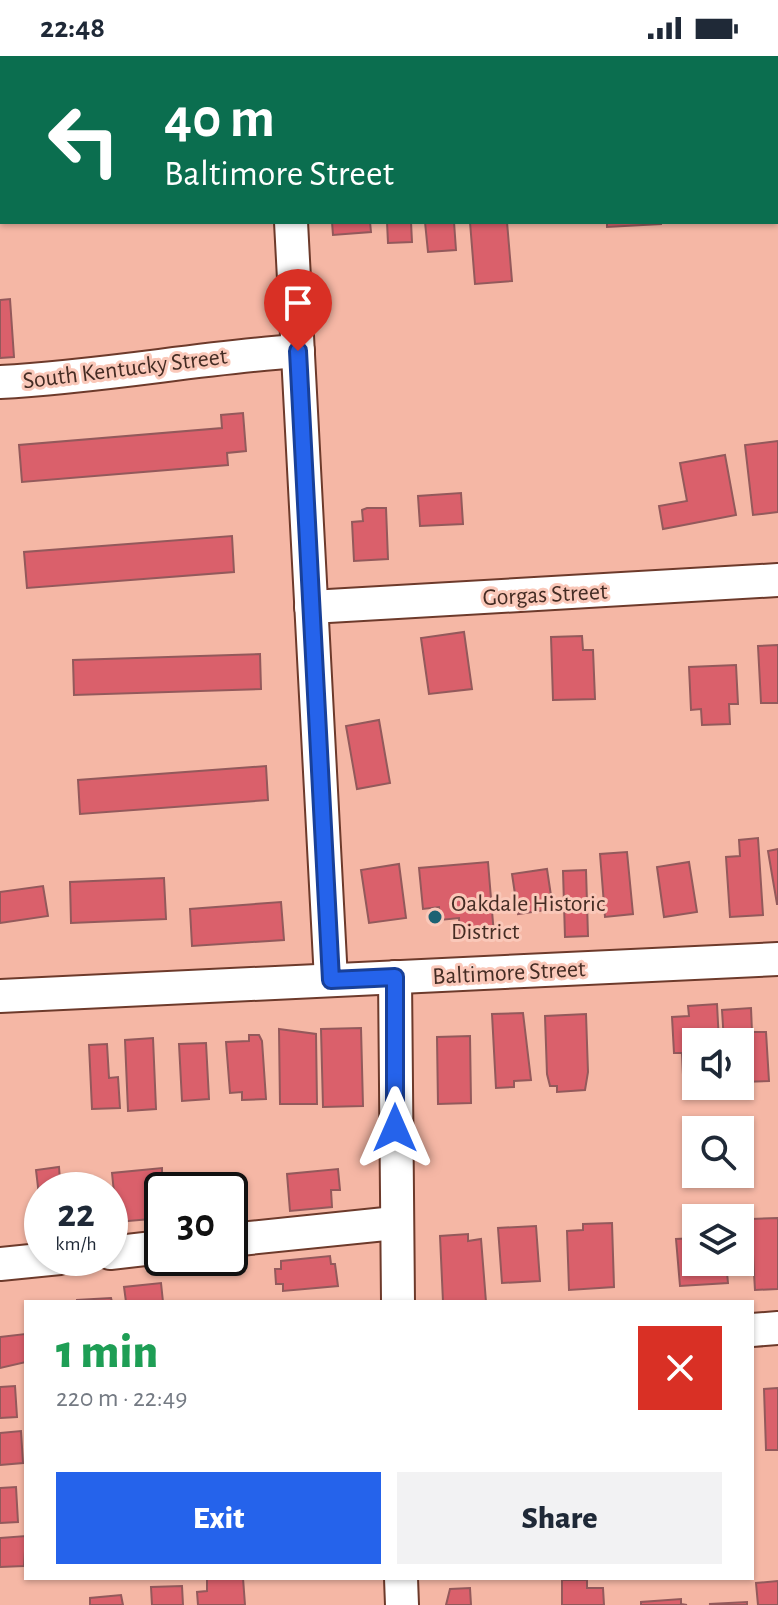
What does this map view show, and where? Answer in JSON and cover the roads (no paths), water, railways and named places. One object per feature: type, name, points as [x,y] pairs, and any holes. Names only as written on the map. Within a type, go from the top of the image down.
[{"type":"street","points":[[291,224],[331,980]]},
{"type":"street","name":"South Kentucky Street","points":[[0,382],[67,378],[200,358],[298,351]]},
{"type":"street","name":"Gorgas Street","points":[[311,607],[778,580]]},
{"type":"street","name":"Baltimore Street","points":[[0,996],[778,959]]},
{"type":"street","points":[[395,977],[398,1300]]},
{"type":"street","points":[[248,1238],[395,1223]]},
{"type":"street","points":[[0,1264],[24,1262]]},
{"type":"street","points":[[754,1330],[778,1328]]},
{"type":"street","points":[[401,1580],[402,1605]]},
{"type":"place","name":"Oakdale Historic District","points":[[435,917]]}]
